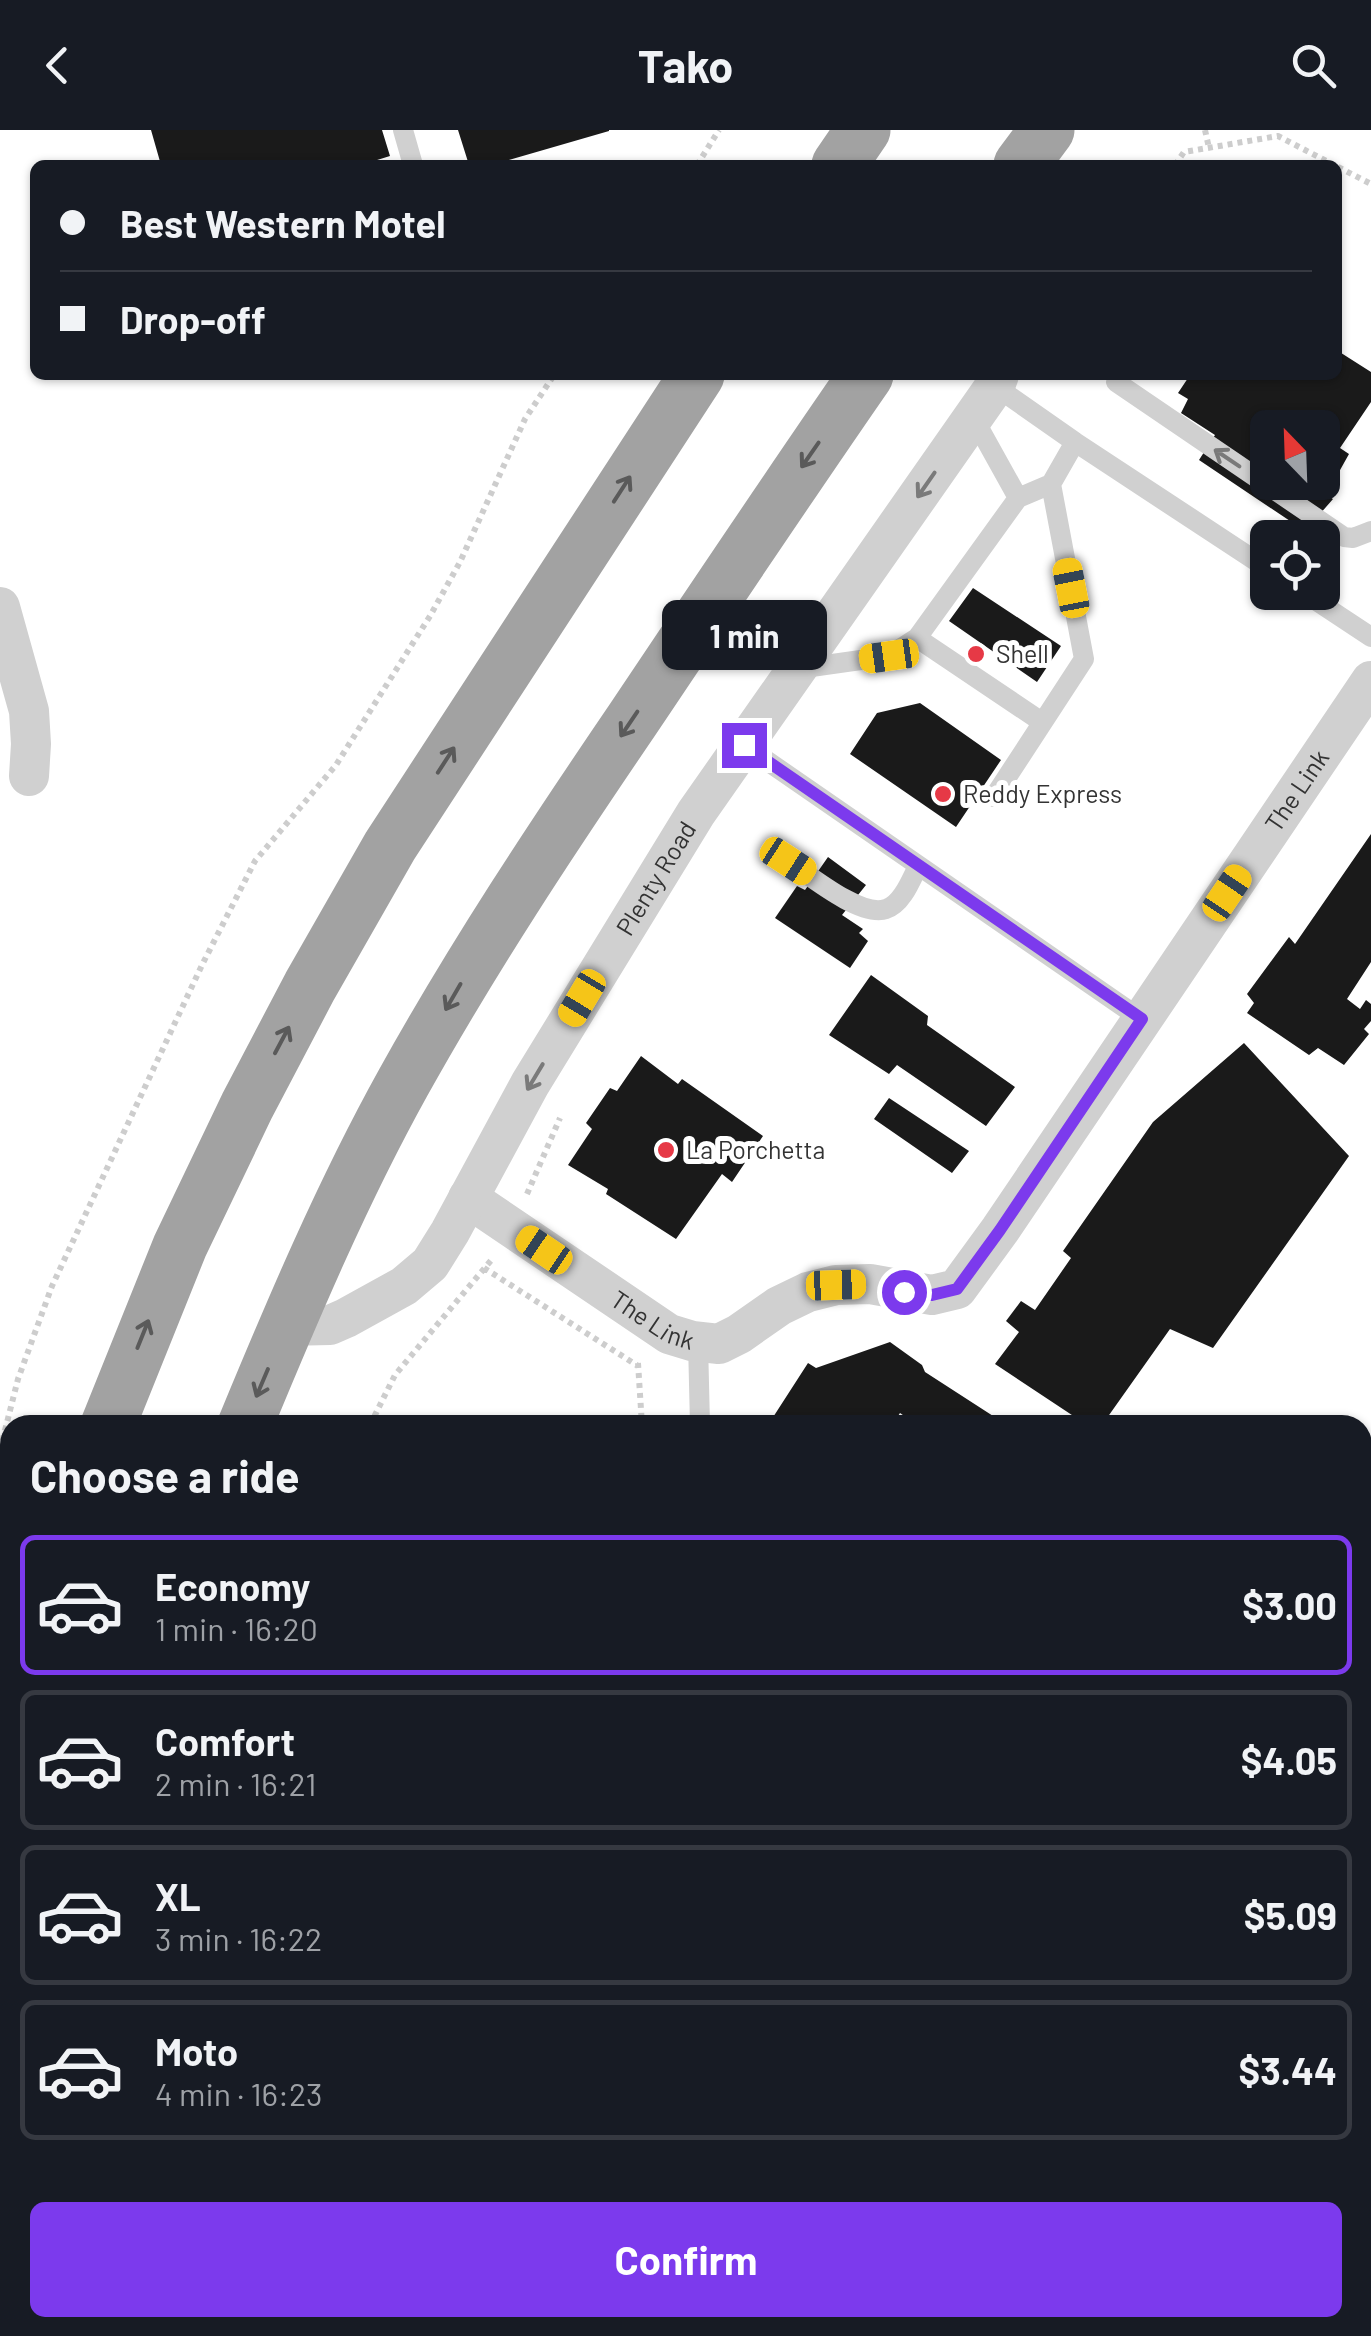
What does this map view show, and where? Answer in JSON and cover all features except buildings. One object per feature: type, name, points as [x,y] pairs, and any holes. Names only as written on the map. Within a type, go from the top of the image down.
[{"type":"highway","points":[[842,160],[863,130]]},
{"type":"highway","points":[[1025,160],[1046,130]]},
{"type":"highway","points":[[112,1415],[180,1246],[310,986],[390,846],[694,380]]},
{"type":"highway","points":[[248,1415],[350,1184],[473,962],[551,839],[863,380]]},
{"type":"street","name":"Plenty Road","points":[[286,1326],[330,1325],[404,1286],[430,1264],[530,1084],[696,813],[989,393]]},
{"type":"street","points":[[0,606],[29,712],[29,776]]},
{"type":"street","name":"The Link","points":[[468,1198],[669,1334],[698,1342],[719,1344],[779,1306],[808,1292],[836,1285],[870,1284],[932,1295],[957,1289],[1371,681]]},
{"type":"lane","points":[[403,130],[412,160]]},
{"type":"lane","points":[[1116,382],[1344,537],[1353,538],[1370,527]]},
{"type":"lane","points":[[989,393],[1075,442],[1250,557]]},
{"type":"lane","points":[[989,393],[1018,498]]},
{"type":"lane","points":[[797,669],[889,656],[918,638],[1018,498],[1051,484],[1075,442]]},
{"type":"lane","points":[[994,797],[1084,659],[1051,484]]},
{"type":"lane","points":[[1330,610],[1371,638]]},
{"type":"lane","points":[[918,638],[1042,722]]},
{"type":"lane","points":[[744,745],[1142,1019]]},
{"type":"lane","points":[[788,861],[852,903],[872,911],[888,909],[902,895],[918,866]]},
{"type":"lane","points":[[698,1342],[700,1415]]},
{"type":"path","points":[[699,160],[719,130]]},
{"type":"path","points":[[1205,130],[1209,148]]},
{"type":"path","points":[[1178,160],[1184,152],[1278,136],[1324,160]]},
{"type":"path","points":[[1342,169],[1371,184]]},
{"type":"path","points":[[9,1415],[52,1286],[228,913],[256,861],[336,765],[430,616],[460,562],[525,419],[551,380]]},
{"type":"path","points":[[375,1415],[395,1375],[484,1268],[512,1228],[567,1102]]},
{"type":"path","points":[[484,1268],[638,1366]]},
{"type":"path","points":[[635,1312],[641,1415]]},
{"type":"place","name":"Shell","points":[[976,654]]},
{"type":"place","name":"Reddy Express","points":[[943,794]]},
{"type":"place","name":"La Porchetta","points":[[666,1150]]},
{"type":"route","points":[[744,745],[1142,1019],[957,1289],[932,1295],[904,1292]]}]
